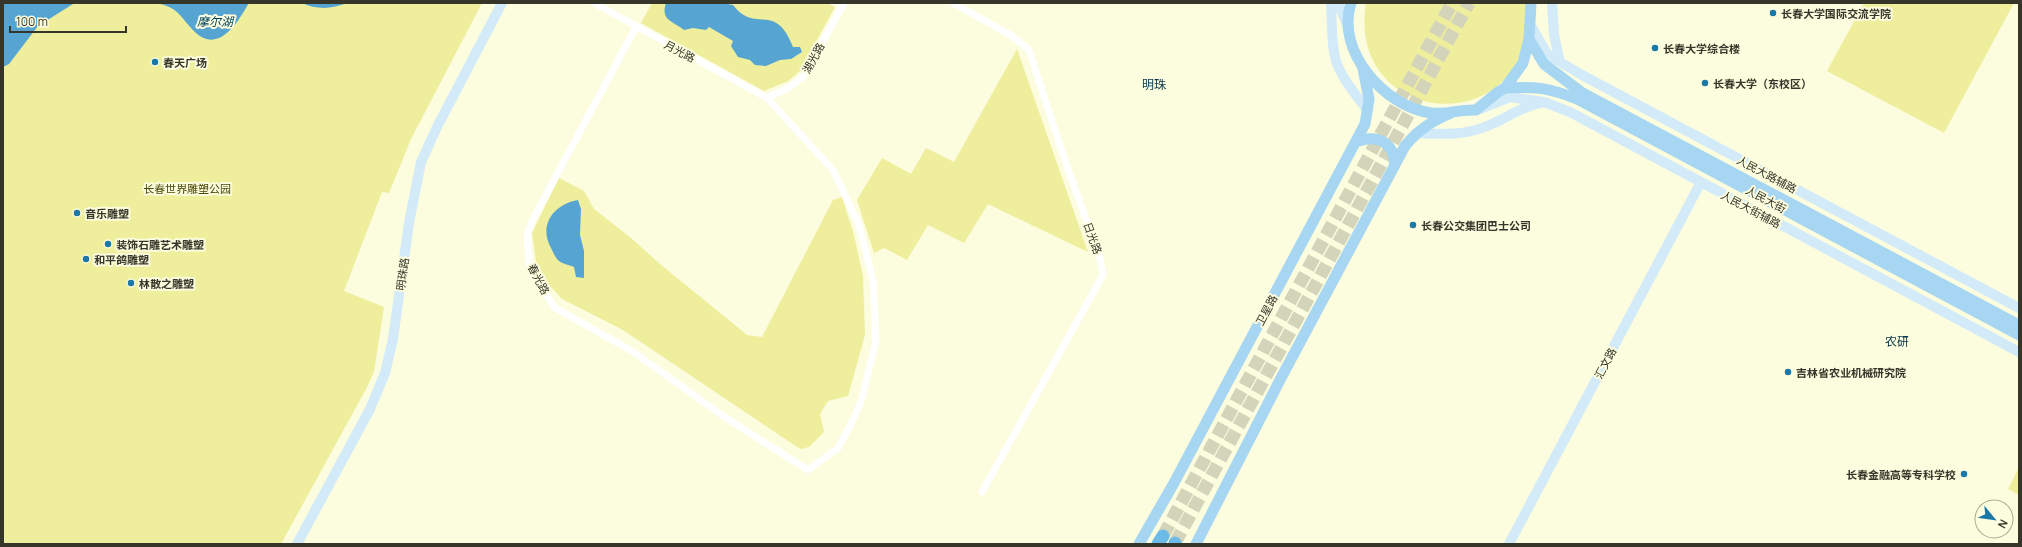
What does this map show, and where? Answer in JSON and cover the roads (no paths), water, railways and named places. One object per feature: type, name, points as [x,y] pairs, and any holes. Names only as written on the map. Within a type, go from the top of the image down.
[{"type":"main road","name":"明珠路","points":[[297,544],[370,409],[385,373],[393,339],[409,223],[421,162],[437,127],[502,3]]},
{"type":"main road","points":[[1331,3],[1336,62],[1351,88],[1368,111]]},
{"type":"main road","points":[[1338,3],[1349,31],[1354,51],[1363,69],[1383,91],[1410,106],[1430,113],[1451,113]]},
{"type":"main road","points":[[1196,544],[1280,378],[1405,146],[1416,133],[1432,121],[1460,110],[1476,110],[1498,92],[1506,88],[1523,62],[1529,39],[1530,3]]},
{"type":"main road","points":[[1552,3],[1554,35],[1560,62]]},
{"type":"main road","points":[[1348,5],[1349,31]]},
{"type":"main road","name":"人民大路辅路","points":[[1530,24],[1548,55],[1582,75],[2019,308]]},
{"type":"main road","name":"人民大街","points":[[1529,39],[1544,64],[1580,92],[2019,325]]},
{"type":"main road","name":"卫星路","points":[[1139,544],[1174,483],[1365,124],[1369,99],[1363,69]]},
{"type":"main road","name":"人民大街","points":[[1506,88],[1533,86],[1553,90],[1577,99],[2019,335]]},
{"type":"main road","name":"人民大街辅路","points":[[1476,110],[1510,97],[1544,102],[1570,112],[2019,352]]},
{"type":"main road","points":[[1416,133],[1450,135],[1486,127],[1514,111],[1544,102]]},
{"type":"main road","points":[[1356,142],[1367,138],[1374,138],[1389,146],[1393,152],[1395,165]]},
{"type":"main road","name":"汇文路","points":[[1509,544],[1701,182]]},
{"type":"street","name":"月光路","points":[[594,3],[767,98],[833,170],[859,225],[874,280],[876,340],[861,402],[838,448],[808,470],[723,416]]},
{"type":"street","name":"湖光路","points":[[767,98],[790,88],[803,77],[844,3]]},
{"type":"street","name":"日光路","points":[[953,3],[1012,36],[1029,50],[1064,158],[1100,258],[1103,275],[982,492]]},
{"type":"street","name":"春光路","points":[[636,27],[533,219],[527,234],[529,263],[540,285],[555,308],[632,351],[723,416]]},
{"type":"water","points":[[3,3],[78,3],[73,4],[38,26],[9,64],[3,67]]},
{"type":"water","name":"摩尔湖","points":[[155,3],[249,3],[234,26],[221,37],[213,40],[196,33],[175,10]]},
{"type":"water","points":[[302,3],[347,3],[336,7],[319,8]]},
{"type":"water","points":[[666,3],[733,5],[741,13],[750,18],[772,21],[779,25],[786,33],[793,47],[800,47],[802,52],[791,59],[780,60],[766,66],[755,65],[750,60],[738,57],[731,46],[733,41],[709,27],[706,30],[693,28],[684,30],[669,20],[665,14]]},
{"type":"water","points":[[578,200],[581,209],[580,235],[584,251],[584,278],[576,277],[574,267],[557,259],[547,239],[546,231],[555,211],[569,202]]},
{"type":"tunnel","points":[[1163,536],[1452,3]]},
{"type":"tunnel","points":[[1175,543],[1469,3]]},
{"type":"place","name":"长春大学国际交流学院","points":[[1773,13]]},
{"type":"place","name":"长春大学综合楼","points":[[1655,48]]},
{"type":"place","name":"春天广场","points":[[155,62]]},
{"type":"place","name":"长春大学（东校区）","points":[[1705,83]]},
{"type":"place","name":"音乐雕塑","points":[[77,213]]},
{"type":"place","name":"长春公交集团巴士公司","points":[[1413,225]]},
{"type":"place","name":"装饰石雕艺术雕塑","points":[[108,244]]},
{"type":"place","name":"和平鸽雕塑","points":[[86,259]]},
{"type":"place","name":"林散之雕塑","points":[[131,283]]},
{"type":"place","name":"吉林省农业机械研究院","points":[[1788,372]]},
{"type":"place","name":"长春金融高等专科学校","points":[[1964,474]]},
{"type":"district","name":"明珠","points":[[1154,84]]},
{"type":"district","name":"农研","points":[[1897,341]]},
{"type":"park label","name":"长春世界雕塑公园","points":[[187,188]]}]
